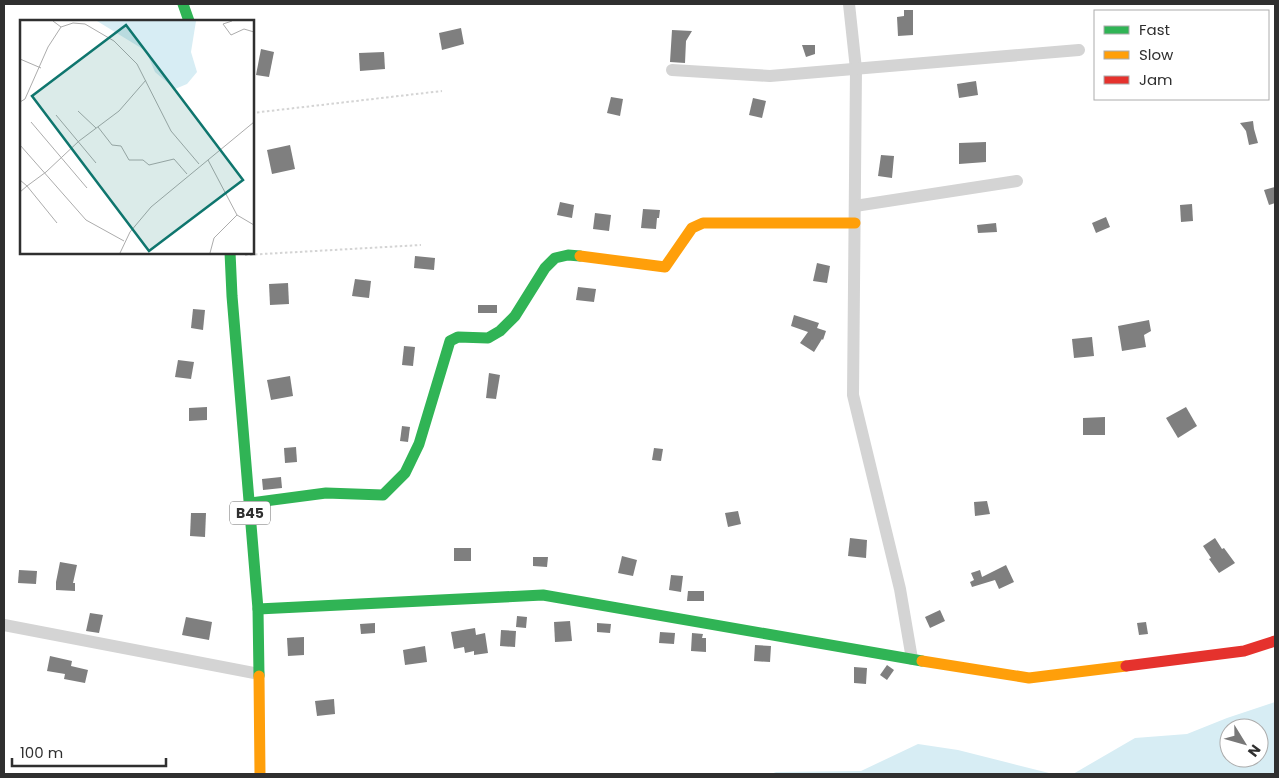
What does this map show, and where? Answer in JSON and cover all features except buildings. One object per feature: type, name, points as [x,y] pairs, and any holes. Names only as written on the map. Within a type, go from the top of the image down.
[{"type":"street","points":[[183,4],[189,20]]},
{"type":"street","points":[[850,4],[856,69],[853,395],[900,589],[912,660]]},
{"type":"street","points":[[672,70],[770,76],[1079,50]]},
{"type":"street","points":[[855,206],[1017,181]]},
{"type":"street","points":[[250,503],[326,493],[383,495],[406,472],[419,444],[450,341],[458,337],[488,338],[500,331],[515,316],[544,268],[555,258],[568,255],[665,267],[692,228],[703,223],[855,223]]},
{"type":"street","name":"B45","points":[[230,254],[258,609],[260,774]]},
{"type":"street","points":[[258,609],[543,595],[912,660],[1030,678],[1244,651],[1275,642]]},
{"type":"street","points":[[4,625],[259,674]]},
{"type":"path","points":[[254,113],[442,91]]},
{"type":"path","points":[[254,253],[421,245]]},
{"type":"water","points":[[1275,702],[1275,774],[1073,774],[1135,738],[1187,734],[1219,721],[1219,768],[1269,768],[1269,718],[1227,718]]},
{"type":"water","points":[[918,744],[958,750],[1053,774],[771,774],[776,772],[861,771]]},
{"type":"traffic: fast","points":[[183,4],[189,20]]},
{"type":"traffic: fast","points":[[230,254],[258,609],[259,676]]},
{"type":"traffic: fast","points":[[250,503],[326,493],[383,495],[405,473],[419,444],[450,341],[458,337],[488,338],[500,331],[515,316],[545,268],[555,258],[568,255],[580,256]]},
{"type":"traffic: fast","points":[[258,609],[543,595],[922,661]]},
{"type":"traffic: slow","points":[[580,256],[665,267],[692,228],[703,223],[855,223]]},
{"type":"traffic: slow","points":[[922,661],[1029,678],[1126,666]]},
{"type":"traffic: slow","points":[[259,676],[260,774]]},
{"type":"traffic: jam","points":[[1126,666],[1244,651],[1275,641]]}]
